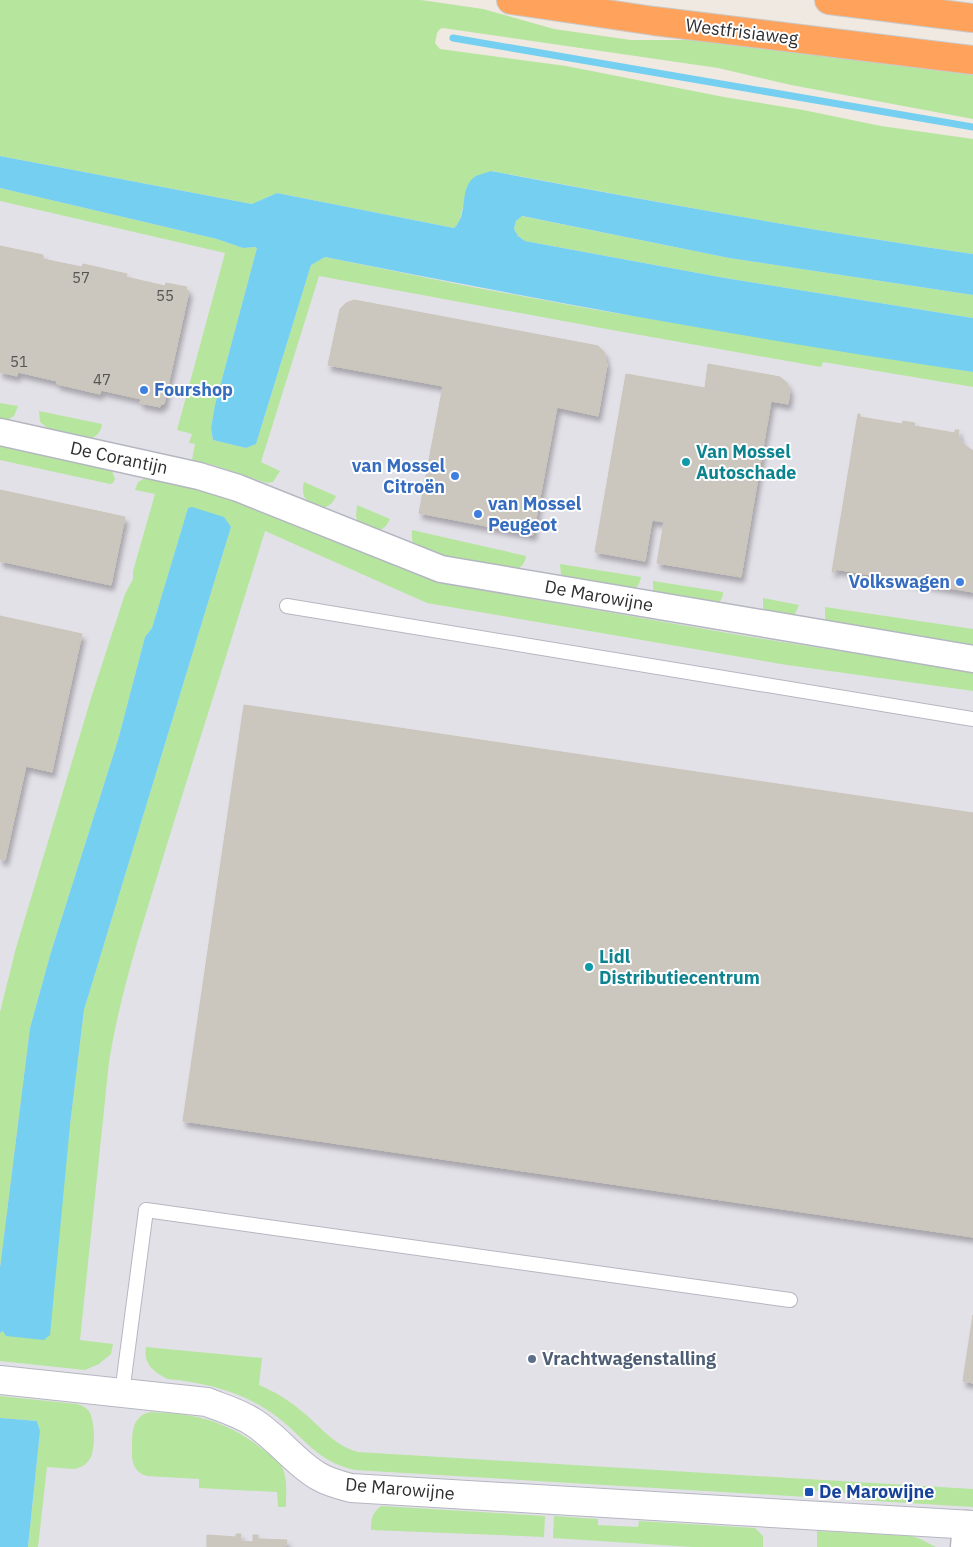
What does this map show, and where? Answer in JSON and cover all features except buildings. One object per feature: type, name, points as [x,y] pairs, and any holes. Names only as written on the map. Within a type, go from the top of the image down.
[{"type":"highway","name":"Westfrisiaweg","points":[[511,0],[654,21],[973,60]]},
{"type":"highway","points":[[829,0],[973,18]]},
{"type":"street","name":"De Corantijn","points":[[0,432],[199,476],[238,488]]},
{"type":"street","name":"De Marowijne","points":[[238,488],[441,569],[973,659]]},
{"type":"street","name":"De Marowijne","points":[[0,1380],[207,1402],[259,1427],[317,1475],[350,1488],[968,1532]]},
{"type":"lane","points":[[287,606],[973,719]]},
{"type":"lane","points":[[122,1393],[146,1210],[790,1300]]},
{"type":"shaded area","points":[[0,160],[973,334],[973,1547],[0,1547]]},
{"type":"green space","points":[[0,0],[421,0],[483,9],[554,29],[631,40],[696,40],[973,75],[973,119],[791,85],[718,68],[443,28],[437,33],[435,43],[440,49],[566,66],[881,126],[973,139],[973,254],[792,226],[492,171],[468,185],[459,223],[454,228],[277,193],[252,204],[0,156]]},
{"type":"green space","points":[[0,188],[217,239],[243,248],[257,248],[215,405],[211,428],[213,440],[246,448],[256,444],[311,265],[325,257],[597,310],[973,372],[973,387],[823,362],[821,367],[319,276],[261,462],[280,471],[273,482],[267,483],[192,460],[195,444],[189,443],[192,434],[177,430],[225,253],[0,201]]},
{"type":"green space","points":[[521,216],[729,258],[973,295],[973,318],[725,278],[525,241],[518,236],[514,229],[516,221]]},
{"type":"green space","points":[[0,403],[18,406],[14,416],[6,421],[0,419]]},
{"type":"green space","points":[[39,411],[102,424],[101,429],[95,437],[90,439],[50,430],[40,422]]},
{"type":"green space","points":[[0,444],[105,467],[112,471],[115,479],[110,484],[0,460]]},
{"type":"green space","points":[[149,476],[234,495],[423,577],[457,586],[739,635],[973,672],[973,691],[787,665],[427,603],[265,531],[146,913],[125,987],[109,1062],[80,1340],[113,1344],[111,1354],[99,1364],[85,1370],[0,1361],[0,1333],[3,1331],[70,1125],[84,1010],[231,527],[195,509],[188,508],[152,628],[145,637],[118,740],[51,952],[30,1028],[0,1268],[0,1012],[16,948],[92,695],[125,594],[133,579],[133,571],[155,494],[135,490],[138,482]]},
{"type":"green space","points":[[304,482],[336,496],[334,501],[322,508],[309,502],[303,493]]},
{"type":"green space","points":[[357,505],[390,519],[388,524],[381,530],[376,531],[358,523],[356,516]]},
{"type":"green space","points":[[412,530],[526,556],[525,561],[514,572],[448,559],[416,546],[412,540]]},
{"type":"green space","points":[[560,564],[641,577],[639,584],[634,590],[563,578]]},
{"type":"green space","points":[[653,581],[723,592],[723,596],[716,605],[655,594],[653,591]]},
{"type":"green space","points":[[763,598],[799,605],[791,618],[767,614],[763,608]]},
{"type":"green space","points":[[825,607],[973,629],[973,646],[828,622],[825,618]]},
{"type":"green space","points":[[146,1347],[262,1358],[259,1385],[290,1402],[326,1434],[349,1449],[358,1452],[973,1489],[973,1507],[859,1500],[858,1494],[806,1490],[806,1497],[355,1470],[342,1466],[321,1455],[276,1416],[251,1401],[211,1386],[168,1379],[154,1370],[148,1363]]},
{"type":"green space","points":[[0,1396],[77,1404],[88,1410],[92,1419],[94,1444],[88,1462],[74,1469],[47,1467],[38,1547],[28,1547],[40,1431],[37,1421],[0,1418]]},
{"type":"green space","points":[[150,1412],[184,1415],[216,1422],[255,1443],[281,1465],[286,1480],[286,1507],[278,1507],[277,1492],[199,1488],[199,1479],[147,1476],[140,1473],[132,1459],[133,1430],[140,1417]]},
{"type":"green space","points":[[381,1506],[545,1516],[544,1537],[371,1530],[373,1516]]},
{"type":"green space","points":[[554,1516],[598,1519],[598,1525],[638,1527],[639,1521],[755,1528],[763,1536],[763,1547],[693,1547],[553,1538]]},
{"type":"green space","points":[[817,1531],[910,1536],[936,1547],[817,1547]]},
{"type":"water","points":[[0,156],[252,204],[277,193],[454,228],[461,216],[467,187],[476,176],[491,171],[792,226],[973,254],[973,295],[729,258],[522,216],[516,221],[514,229],[518,236],[525,241],[725,278],[973,318],[973,372],[810,347],[648,319],[325,257],[311,265],[256,444],[246,448],[213,440],[211,428],[215,405],[257,248],[243,248],[217,239],[0,188]]},
{"type":"water","points":[[192,507],[224,517],[231,527],[84,1010],[70,1125],[50,1335],[44,1340],[6,1336],[3,1331],[0,1333],[0,1268],[30,1028],[51,952],[118,740],[145,637],[152,628],[188,508]]},
{"type":"water","points":[[0,1418],[37,1421],[40,1431],[28,1547],[0,1547]]},
{"type":"waterway","points":[[453,38],[973,127]]},
{"type":"place","name":"Fourshop","points":[[144,390]]},
{"type":"place","name":"Van Mossel Autoschade","points":[[686,462]]},
{"type":"place","name":"van Mossel Citroën","points":[[455,476]]},
{"type":"place","name":"van Mossel Peugeot","points":[[478,514]]},
{"type":"place","name":"Volkswagen","points":[[960,582]]},
{"type":"place","name":"Lidl Distributiecentrum","points":[[589,967]]},
{"type":"place","name":"Vrachtwagenstalling","points":[[532,1359]]},
{"type":"place","name":"De Marowijne","points":[[809,1492]]}]
